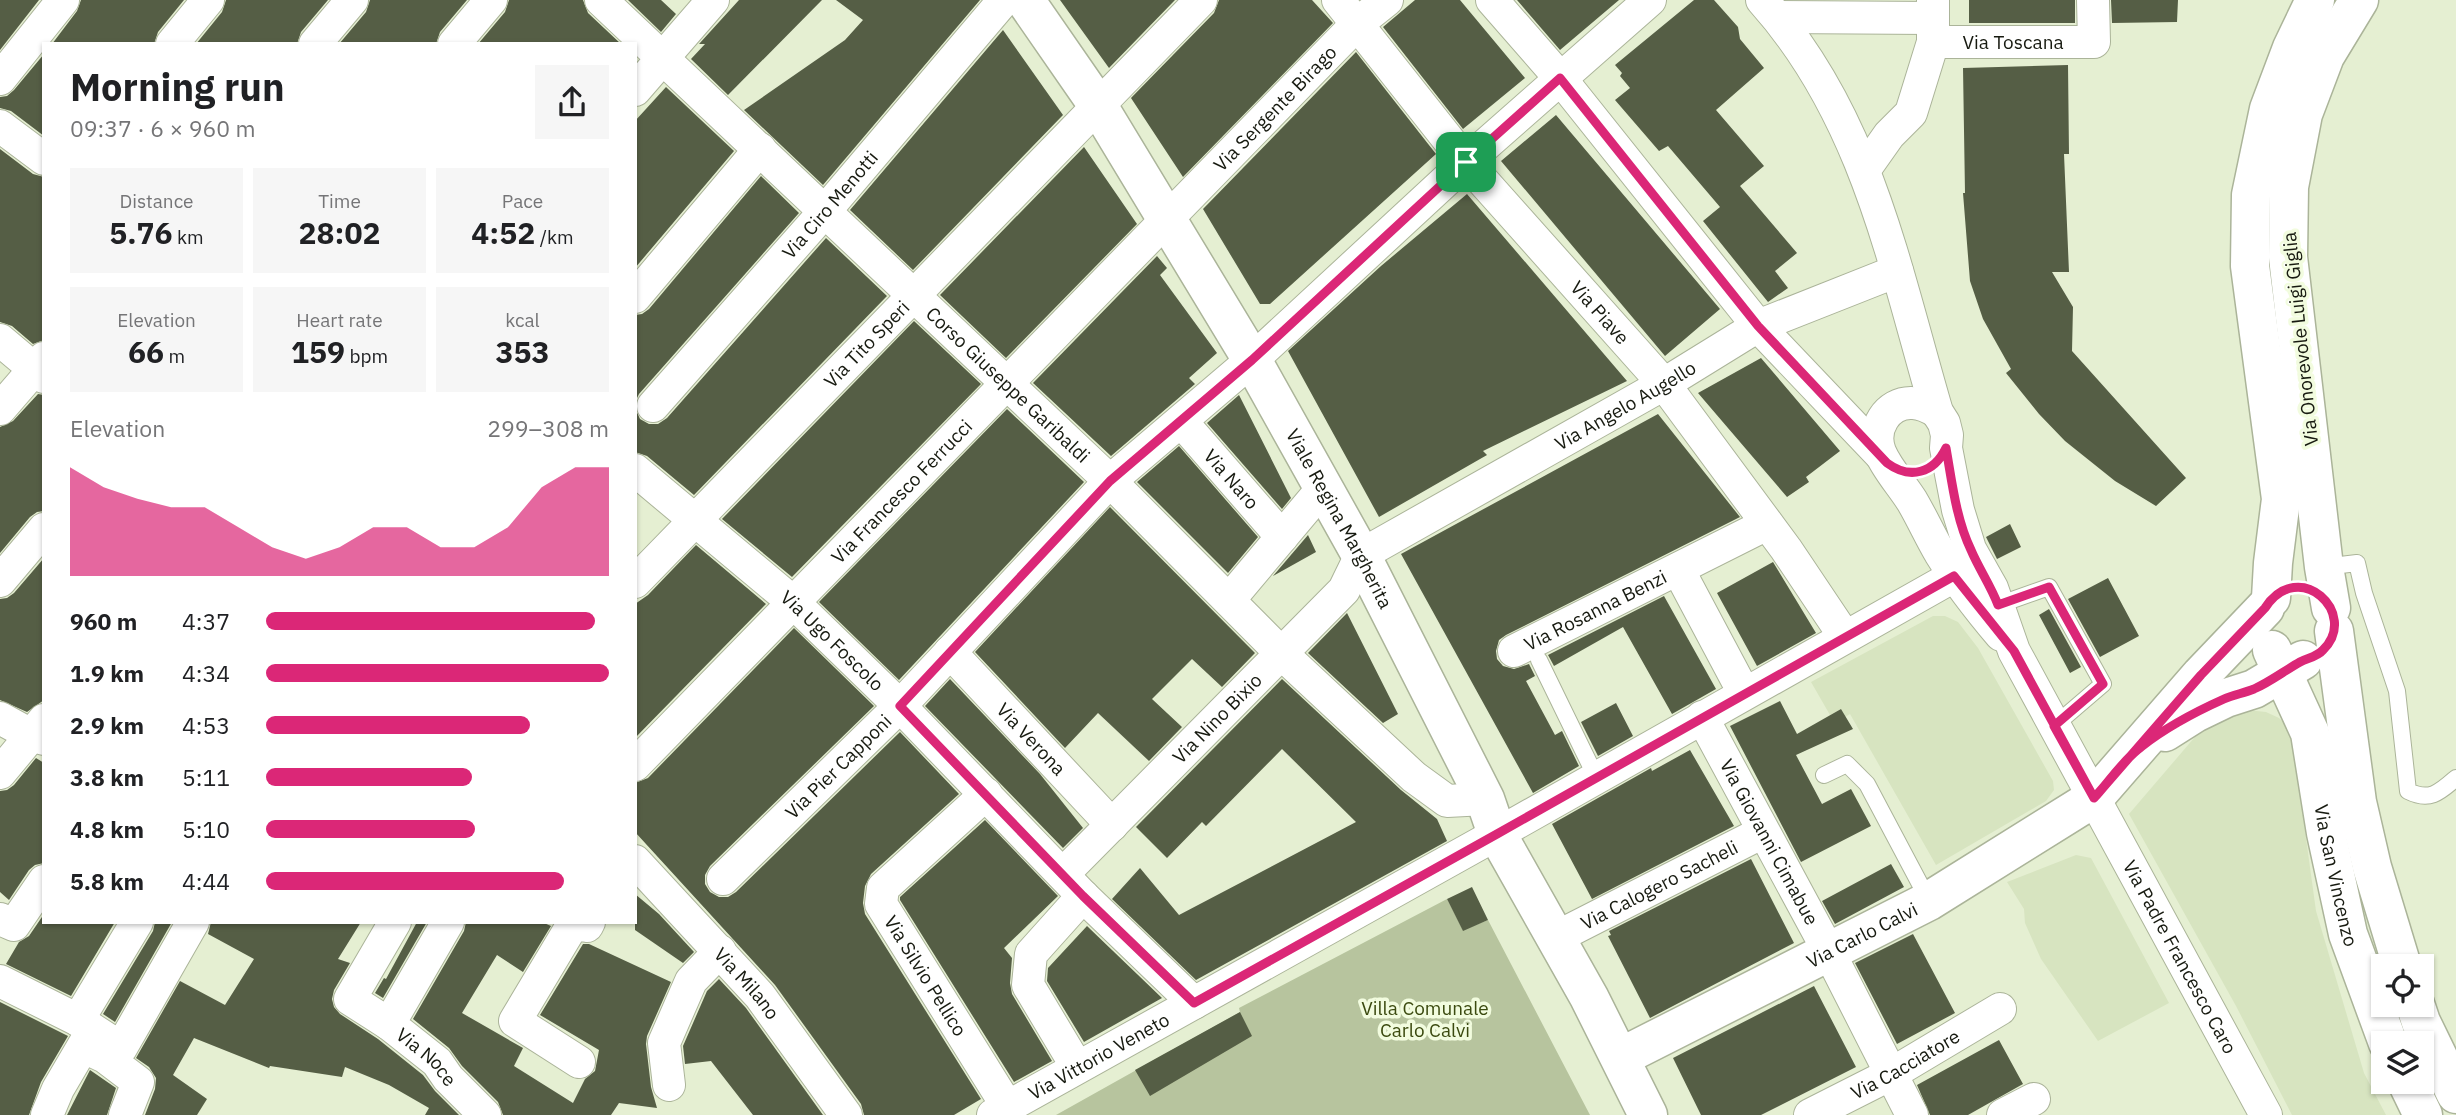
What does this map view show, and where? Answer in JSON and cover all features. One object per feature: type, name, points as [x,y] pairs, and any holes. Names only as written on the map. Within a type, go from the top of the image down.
[{"type":"street","points":[[0,79],[63,0]]},
{"type":"street","points":[[174,42],[208,0]]},
{"type":"street","points":[[317,42],[352,0]]},
{"type":"street","points":[[456,42],[491,0]]},
{"type":"street","name":"Corso Giuseppe Garibaldi","points":[[601,0],[1110,481],[1281,653],[1414,777],[1447,801],[1485,799]]},
{"type":"street","points":[[637,88],[713,0]]},
{"type":"street","name":"Via Ciro Menotti","points":[[653,407],[825,211],[1004,0]]},
{"type":"street","name":"Viale Regina Margherita","points":[[1025,0],[1097,104],[1168,220],[1252,360],[1361,555],[1485,799],[1497,834],[1621,1057],[1648,1115]]},
{"type":"street","name":"Via Tito Speri","points":[[637,580],[1201,0]]},
{"type":"street","name":"Via Sergente Birago","points":[[1168,220],[1347,12],[1387,0]]},
{"type":"street","points":[[1492,0],[1560,78],[1758,326],[1896,470],[1919,473],[1931,468],[1940,460],[1946,448]]},
{"type":"street","name":"Via Pier Capponi","points":[[723,879],[900,706],[1110,481],[1252,360],[1466,162],[1650,0]]},
{"type":"street","name":"Via Toscana","points":[[1769,9],[1932,20],[2094,42],[2093,0]]},
{"type":"street","name":"Via Onorevole Luigi Giglia","points":[[2270,590],[2281,499],[2250,266],[2251,195],[2269,109],[2292,48],[2315,0]]},
{"type":"street","name":"Via Onorevole Luigi Giglia","points":[[2332,619],[2288,257],[2289,187],[2303,114],[2325,56],[2359,0]]},
{"type":"street","points":[[1769,9],[1842,118],[1865,169],[1937,412],[1944,423],[1958,510],[1970,549],[1992,589],[2014,651]]},
{"type":"street","name":"Via Piave","points":[[1347,12],[1466,162],[1664,384],[1767,524],[1845,637]]},
{"type":"street","points":[[1865,169],[1889,135],[1911,113],[1932,20]]},
{"type":"street","points":[[0,126],[42,158]]},
{"type":"street","points":[[637,295],[760,149]]},
{"type":"street","name":"Via Francesco Ferrucci","points":[[637,763],[1168,220]]},
{"type":"street","name":"Via Angelo Augello","points":[[1361,555],[1664,384],[1758,326],[1897,271]]},
{"type":"street","points":[[1901,404],[1908,376],[1913,329]]},
{"type":"street","points":[[0,340],[41,368],[0,409]]},
{"type":"street","points":[[1937,412],[1914,402],[1901,404],[1890,410],[1881,420],[1877,443],[1954,576],[2014,651]]},
{"type":"street","name":"Via Naro","points":[[1181,421],[1282,537]]},
{"type":"street","name":"Via Ugo Foscolo","points":[[637,472],[794,603],[900,706],[1073,885],[1194,1003]]},
{"type":"street","points":[[1229,600],[1323,488]]},
{"type":"street","name":"Via Rosanna Benzi","points":[[1527,656],[1678,569],[1767,524]]},
{"type":"street","points":[[0,580],[42,531]]},
{"type":"street","name":"Via Nino Bixio","points":[[1077,1067],[1028,985],[1031,954],[1112,825],[1344,590],[1361,555]]},
{"type":"street","name":"Via Rosanna Benzi","points":[[1678,569],[1744,693]]},
{"type":"street","name":"Via Vittorio Veneto","points":[[1000,1110],[1954,576]]},
{"type":"street","points":[[2094,798],[2201,675],[2252,601],[2270,590],[2292,587],[2304,587],[2324,598],[2332,619],[2323,650],[2281,676],[2195,713],[2139,748]]},
{"type":"street","points":[[2270,590],[2261,618],[2262,630],[2281,676]]},
{"type":"street","name":"Via San Vincenzo","points":[[2332,619],[2357,802],[2372,867],[2398,954]]},
{"type":"street","name":"Via Padre Francesco Caro","points":[[2014,651],[2266,1115]]},
{"type":"street","name":"Via Verona","points":[[950,652],[1112,825]]},
{"type":"street","name":"Via San Vincenzo","points":[[2281,676],[2310,733],[2326,834],[2348,934],[2384,1031]]},
{"type":"street","name":"Via Giovanni Cimabue","points":[[1702,717],[1829,952],[1912,1115]]},
{"type":"street","points":[[0,718],[40,732],[0,773]]},
{"type":"street","name":"Via Silvio Pellico","points":[[986,794],[883,888],[881,904],[1000,1110]]},
{"type":"street","name":"Via Carlo Calvi","points":[[1621,1057],[1928,901],[2094,798]]},
{"type":"street","name":"Via Calogero Sacheli","points":[[1555,939],[1763,832]]},
{"type":"street","name":"Via Milano","points":[[637,864],[760,996],[846,1115]]},
{"type":"street","points":[[0,919],[14,925],[42,884]]},
{"type":"street","points":[[47,1115],[136,924]]},
{"type":"street","points":[[0,981],[84,1033],[121,1048],[192,924]]},
{"type":"street","points":[[388,1024],[350,999],[394,924]]},
{"type":"street","name":"Via Noce","points":[[447,924],[388,1024],[437,1062],[485,1115]]},
{"type":"street","points":[[573,924],[515,1021],[579,1062]]},
{"type":"street","points":[[668,1085],[664,1043],[691,981],[720,951]]},
{"type":"street","name":"Via Cacciatore","points":[[1810,1115],[1891,1074],[2000,1009]]},
{"type":"street","points":[[2419,1017],[2456,1094]]},
{"type":"street","points":[[84,1033],[105,1057],[138,1082],[125,1115]]},
{"type":"street","points":[[2413,1094],[2423,1115]]},
{"type":"street","points":[[2003,1115],[2034,1099]]},
{"type":"lane","points":[[2324,567],[2357,563],[2364,593],[2397,691],[2408,791],[2420,797],[2438,793],[2456,778]]},
{"type":"lane","points":[[1998,605],[2049,587],[2103,684],[2054,726]]},
{"type":"lane","points":[[1527,656],[1596,777]]},
{"type":"lane","points":[[1824,775],[1847,764],[1867,785],[1928,901]]},
{"type":"shaded area","points":[[1933,616],[1945,616],[1958,622],[1978,648],[2053,781],[2054,790],[2046,801],[1936,865],[1850,714],[1845,717],[1841,709],[1830,715],[1811,682]]},
{"type":"shaded area","points":[[2247,710],[2266,712],[2279,718],[2291,729],[2316,911],[2364,1073],[2371,1086],[2371,1094],[2375,1094],[2386,1115],[2292,1115],[2236,1006],[2129,814],[2200,731],[2218,720]]},
{"type":"shaded area","points":[[2076,855],[2091,858],[2169,1003],[2098,1041],[2041,959],[2025,923],[2024,909],[2007,882]]},
{"type":"green space","name":"Villa Comunale Carlo Calvi","points":[[1447,899],[1463,930],[1488,920],[1590,1115],[1056,1115],[1240,1012],[1239,1008]]},
{"type":"building","points":[[0,0],[39,0],[0,50]]},
{"type":"building","points":[[81,0],[184,0],[158,32],[155,42],[54,42],[77,11]]},
{"type":"building","points":[[226,0],[328,0],[301,32],[298,42],[198,42],[222,12]]},
{"type":"building","points":[[370,0],[467,0],[440,32],[437,42],[341,42],[366,12]]},
{"type":"building","points":[[509,0],[583,0],[588,13],[619,42],[480,42],[505,12]]},
{"type":"building","points":[[628,0],[661,0],[676,14],[661,32]]},
{"type":"building","points":[[739,0],[822,0],[728,95],[691,59],[705,44],[699,44]]},
{"type":"building","points":[[836,0],[980,0],[823,185],[744,110],[845,40],[863,20]]},
{"type":"building","points":[[1060,0],[1175,0],[1109,68]]},
{"type":"building","points":[[1219,0],[1312,0],[1333,23],[1183,177],[1131,98],[1214,13]]},
{"type":"building","points":[[1415,0],[1460,0],[1525,78],[1463,129],[1383,27]]},
{"type":"building","points":[[1517,0],[1619,0],[1560,50]]},
{"type":"building","points":[[1694,0],[1714,0],[1738,27],[1740,39],[1764,68],[1716,110],[1764,166],[1740,186],[1797,253],[1775,271],[1788,288],[1768,302],[1703,221],[1720,207],[1668,146],[1659,151],[1615,100],[1630,88],[1615,65]]},
{"type":"building","points":[[1969,0],[2075,0],[2075,23],[1969,23]]},
{"type":"building","points":[[2111,0],[2178,0],[2177,22],[2112,23]]},
{"type":"building","points":[[1003,30],[1063,115],[913,270],[850,210]]},
{"type":"building","points":[[1356,52],[1436,154],[1270,304],[1260,304],[1203,209]]},
{"type":"building","points":[[42,56],[42,134],[11,111],[0,108],[0,97],[7,96]]},
{"type":"building","points":[[2068,65],[2069,154],[2064,154],[2069,272],[2052,272],[2073,307],[2072,351],[2186,478],[2156,506],[2115,481],[2065,441],[2039,414],[2006,373],[2011,369],[1983,319],[1970,281],[1963,193],[1963,68]]},
{"type":"building","points":[[666,87],[734,151],[637,266],[637,119]]},
{"type":"building","points":[[1556,115],[1720,309],[1665,356],[1501,161]]},
{"type":"building","points":[[1084,147],[1137,224],[1006,358],[940,295]]},
{"type":"building","points":[[0,149],[33,174],[42,176],[42,341],[33,344],[12,326],[0,322]]},
{"type":"building","points":[[761,176],[799,213],[637,398],[637,315],[649,309]]},
{"type":"building","points":[[1467,194],[1627,381],[1483,451],[1487,455],[1379,517],[1288,351],[1381,266]]},
{"type":"building","points":[[826,238],[887,296],[694,495],[647,456],[637,453],[637,412],[640,419],[649,424],[658,424],[667,418]]},
{"type":"building","points":[[1157,256],[1167,268],[1160,275],[1217,353],[1189,378],[1195,384],[1111,456],[1033,383]]},
{"type":"building","points":[[914,321],[981,384],[792,577],[722,519]]},
{"type":"building","points":[[1761,358],[1840,451],[1806,477],[1809,482],[1787,497],[1698,393]]},
{"type":"building","points":[[38,394],[42,395],[42,511],[30,517],[0,553],[0,427],[13,421]]},
{"type":"building","points":[[1239,395],[1291,498],[1282,509],[1207,423]]},
{"type":"building","points":[[1007,409],[1084,482],[899,680],[819,602]]},
{"type":"building","points":[[1658,414],[1740,517],[1499,640],[1497,659],[1503,666],[1514,669],[1529,664],[1535,676],[1526,681],[1555,735],[1562,731],[1579,766],[1533,793],[1401,554]]},
{"type":"building","points":[[1179,446],[1258,537],[1228,573],[1137,482]]},
{"type":"building","points":[[1110,507],[1255,653],[1222,687],[1192,659],[1152,699],[1182,727],[1149,761],[1098,713],[1065,748],[975,652]]},
{"type":"building","points":[[2010,524],[2021,547],[1997,559],[1986,537]]},
{"type":"building","points":[[1308,535],[1316,552],[1273,576]]},
{"type":"building","points":[[696,545],[766,604],[637,736],[637,603],[648,595]]},
{"type":"building","points":[[42,560],[42,701],[27,712],[0,700],[0,599],[14,593]]},
{"type":"building","points":[[1773,562],[1816,633],[1757,666],[1717,593]]},
{"type":"building","points":[[2108,578],[2139,636],[2100,657],[2068,599]]},
{"type":"building","points":[[1664,596],[1716,689],[1672,714],[1623,627],[1554,666],[1548,655]]},
{"type":"building","points":[[2049,609],[2081,667],[2070,673],[2039,615]]},
{"type":"building","points":[[1347,613],[1398,714],[1383,723],[1308,653]]},
{"type":"building","points":[[794,628],[874,706],[710,866],[705,875],[705,884],[710,892],[719,897],[728,897],[736,892],[900,732],[959,794],[871,874],[865,886],[865,914],[981,1099],[954,1115],[864,1115],[861,1104],[775,985],[637,834],[637,782],[648,778]]},
{"type":"building","points":[[950,679],[1040,774],[1083,828],[1063,848],[925,706]]},
{"type":"building","points":[[1282,679],[1401,790],[1437,819],[1447,841],[1196,980],[1112,899],[1140,868],[1179,915],[1356,822],[1282,749],[1206,826],[1202,822],[1167,858],[1136,827]]},
{"type":"building","points":[[1780,701],[1797,734],[1841,709],[1853,729],[1796,755],[1822,804],[1851,789],[1871,826],[1801,862],[1730,726]]},
{"type":"building","points":[[1616,703],[1633,736],[1598,756],[1581,722]]},
{"type":"building","points":[[1690,750],[1734,826],[1592,899],[1552,824],[1651,768],[1652,771]]},
{"type":"building","points":[[36,758],[42,762],[42,863],[29,870],[9,900],[0,892],[0,791],[14,785]]},
{"type":"building","points":[[985,820],[1058,896],[1004,948],[1012,958],[1012,994],[1052,1061],[1014,1082],[900,900],[900,897]]},
{"type":"building","points":[[1751,859],[1794,943],[1650,1018],[1608,936],[1611,935],[1609,931]]},
{"type":"building","points":[[1891,864],[1904,887],[1835,924],[1822,901]]},
{"type":"building","points":[[1472,887],[1488,920],[1463,931],[1447,899]]},
{"type":"building","points":[[637,896],[659,914],[694,952],[683,963],[635,930]]},
{"type":"building","points":[[42,917],[42,924],[114,924],[71,996],[6,964],[19,942],[29,936]]},
{"type":"building","points":[[155,924],[171,924],[115,1022],[103,1014],[153,931]]},
{"type":"building","points":[[210,924],[360,924],[338,959],[350,963],[334,990],[334,1007],[423,1075],[459,1115],[425,1115],[429,1108],[389,1085],[345,1067],[342,1077],[270,1066],[269,1068],[194,1038],[173,1075],[207,1099],[197,1115],[145,1115],[155,1089],[156,1078],[149,1067],[136,1058],[180,981],[225,1005],[254,959],[208,934]]},
{"type":"building","points":[[416,924],[426,924],[383,998],[375,993],[384,978],[386,979]]},
{"type":"building","points":[[466,924],[551,926],[523,972],[497,955],[462,1013],[523,1048],[514,1066],[573,1103],[585,1079],[595,1071],[599,1050],[540,1015],[583,944],[589,944],[671,982],[646,1044],[651,1087],[657,1108],[619,1103],[611,1115],[503,1115],[498,1102],[462,1066],[449,1048],[413,1019]]},
{"type":"building","points":[[1087,926],[1162,998],[1084,1042],[1047,981],[1048,968]]},
{"type":"building","points":[[1913,934],[1955,1013],[1897,1044],[1855,963]]},
{"type":"building","points":[[719,979],[746,1008],[823,1115],[753,1115],[711,1061],[685,1064],[683,1046],[707,991]]},
{"type":"building","points":[[1814,986],[1856,1067],[1761,1115],[1701,1115],[1673,1058]]},
{"type":"building","points":[[0,1002],[68,1036],[41,1082],[29,1115],[0,1115]]},
{"type":"building","points":[[1240,1012],[1252,1036],[1150,1096],[1135,1070]]},
{"type":"building","points":[[1999,1040],[2023,1084],[1968,1115],[1930,1115],[1917,1085]]},
{"type":"building","points":[[90,1070],[116,1088],[107,1115],[67,1115]]},
{"type":"route","points":[[1466,162],[1252,360],[1110,481],[900,706],[1083,896],[1194,1003],[1954,576],[2014,651],[2054,726],[2094,798],[2139,748],[2195,713],[2226,698],[2255,689],[2303,660],[2314,657],[2330,641],[2334,631],[2334,619],[2324,598],[2304,587],[2281,591],[2271,598],[2265,608],[2201,675],[2094,798],[2054,726],[2103,684],[2049,587],[1998,605],[1970,549],[1958,510],[1946,448],[1940,460],[1919,473],[1896,470],[1887,463],[1758,326],[1560,78],[1466,162]]}]
